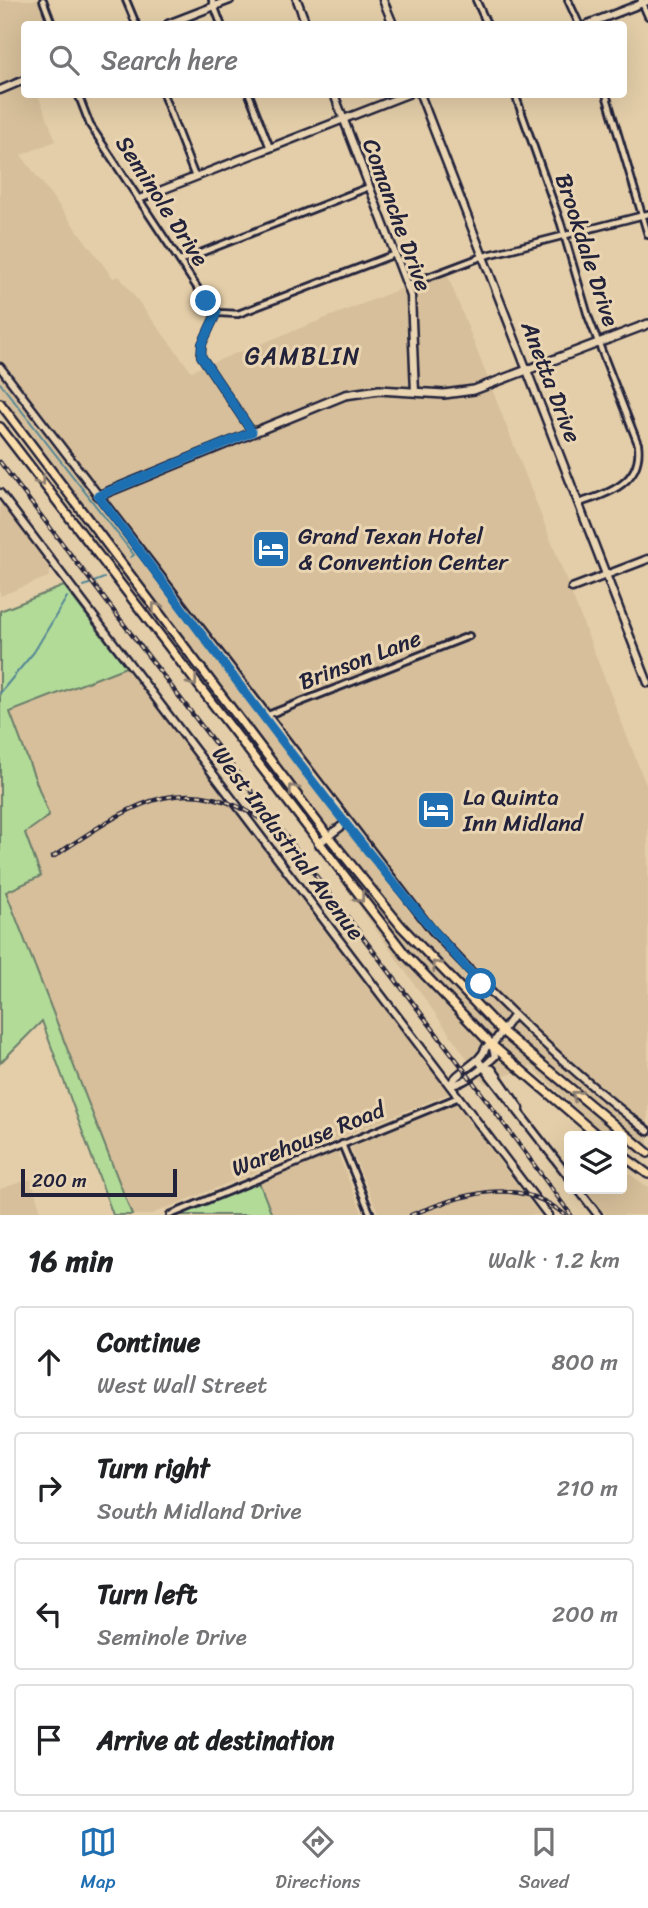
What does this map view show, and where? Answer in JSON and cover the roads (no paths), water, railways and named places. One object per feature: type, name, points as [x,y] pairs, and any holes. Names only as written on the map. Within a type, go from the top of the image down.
[{"type":"main road","points":[[98,496],[345,395],[379,390],[465,392],[648,324]]},
{"type":"main road","points":[[0,402],[328,836],[401,926],[502,1031],[648,1153]]},
{"type":"main road","points":[[0,427],[318,844],[413,963],[492,1045],[592,1131]]},
{"type":"main road","points":[[627,1159],[648,1174]]},
{"type":"street","points":[[43,0],[51,21]]},
{"type":"street","points":[[126,0],[135,21]]},
{"type":"street","points":[[174,21],[213,3],[230,0]]},
{"type":"street","points":[[297,0],[305,21]]},
{"type":"street","points":[[383,0],[392,21]]},
{"type":"street","points":[[476,0],[486,21]]},
{"type":"street","points":[[568,0],[578,21]]},
{"type":"street","points":[[595,21],[644,1],[648,16]]},
{"type":"street","points":[[213,3],[221,21]]},
{"type":"street","points":[[0,90],[21,81]]},
{"type":"street","name":"Seminole Drive","points":[[80,98],[90,125],[209,305],[217,312]]},
{"type":"street","points":[[165,98],[195,177]]},
{"type":"street","points":[[251,98],[270,148]]},
{"type":"street","name":"Comanche Drive","points":[[335,98],[411,296],[415,392]]},
{"type":"street","points":[[139,199],[398,98]]},
{"type":"street","name":"Anetta Drive","points":[[422,98],[648,683]]},
{"type":"street","name":"Brookdale Drive","points":[[516,98],[565,236],[598,343],[638,444],[640,457],[631,479],[615,490],[579,503]]},
{"type":"street","points":[[608,98],[646,215],[648,235]]},
{"type":"street","points":[[180,261],[369,187]]},
{"type":"street","points":[[407,285],[484,256],[646,215]]},
{"type":"street","points":[[252,432],[201,356],[202,344],[217,312],[237,314],[396,254]]},
{"type":"street","points":[[0,367],[265,716],[432,930],[513,1016],[597,1092],[648,1131]]},
{"type":"street","name":"West Industrial Avenue","points":[[0,493],[548,1215]]},
{"type":"street","points":[[572,588],[648,559]]},
{"type":"street","name":"Brinson Lane","points":[[265,716],[469,636]]},
{"type":"street","points":[[318,844],[347,822]]},
{"type":"street","points":[[450,1085],[453,1079],[478,1059],[486,1046],[492,1045],[513,1016]]},
{"type":"street","points":[[450,1085],[457,1084],[484,1067],[495,1056],[492,1045]]},
{"type":"street","points":[[478,1059],[564,1171]]},
{"type":"street","name":"Warehouse Road","points":[[170,1215],[459,1097]]},
{"type":"street","points":[[342,1143],[371,1215]]},
{"type":"street","points":[[582,1194],[598,1215]]},
{"type":"waterway","points":[[0,383],[134,555],[131,557]]},
{"type":"waterway","points":[[84,586],[104,578]]},
{"type":"waterway","points":[[0,693],[34,652],[67,597]]},
{"type":"railway","points":[[0,462],[465,1071],[571,1215]]},
{"type":"railway","points":[[53,857],[132,809],[157,799],[183,795],[210,797],[239,807],[270,825]]},
{"type":"railway","points":[[411,1215],[470,1195],[489,1192],[528,1195],[546,1202],[565,1215]]},
{"type":"place","name":"Grand Texan Hotel & Convention Center","points":[[271,549]]},
{"type":"place","name":"La Quinta Inn Midland","points":[[436,810]]},
{"type":"district","name":"GAMBLIN","points":[[303,356]]}]
